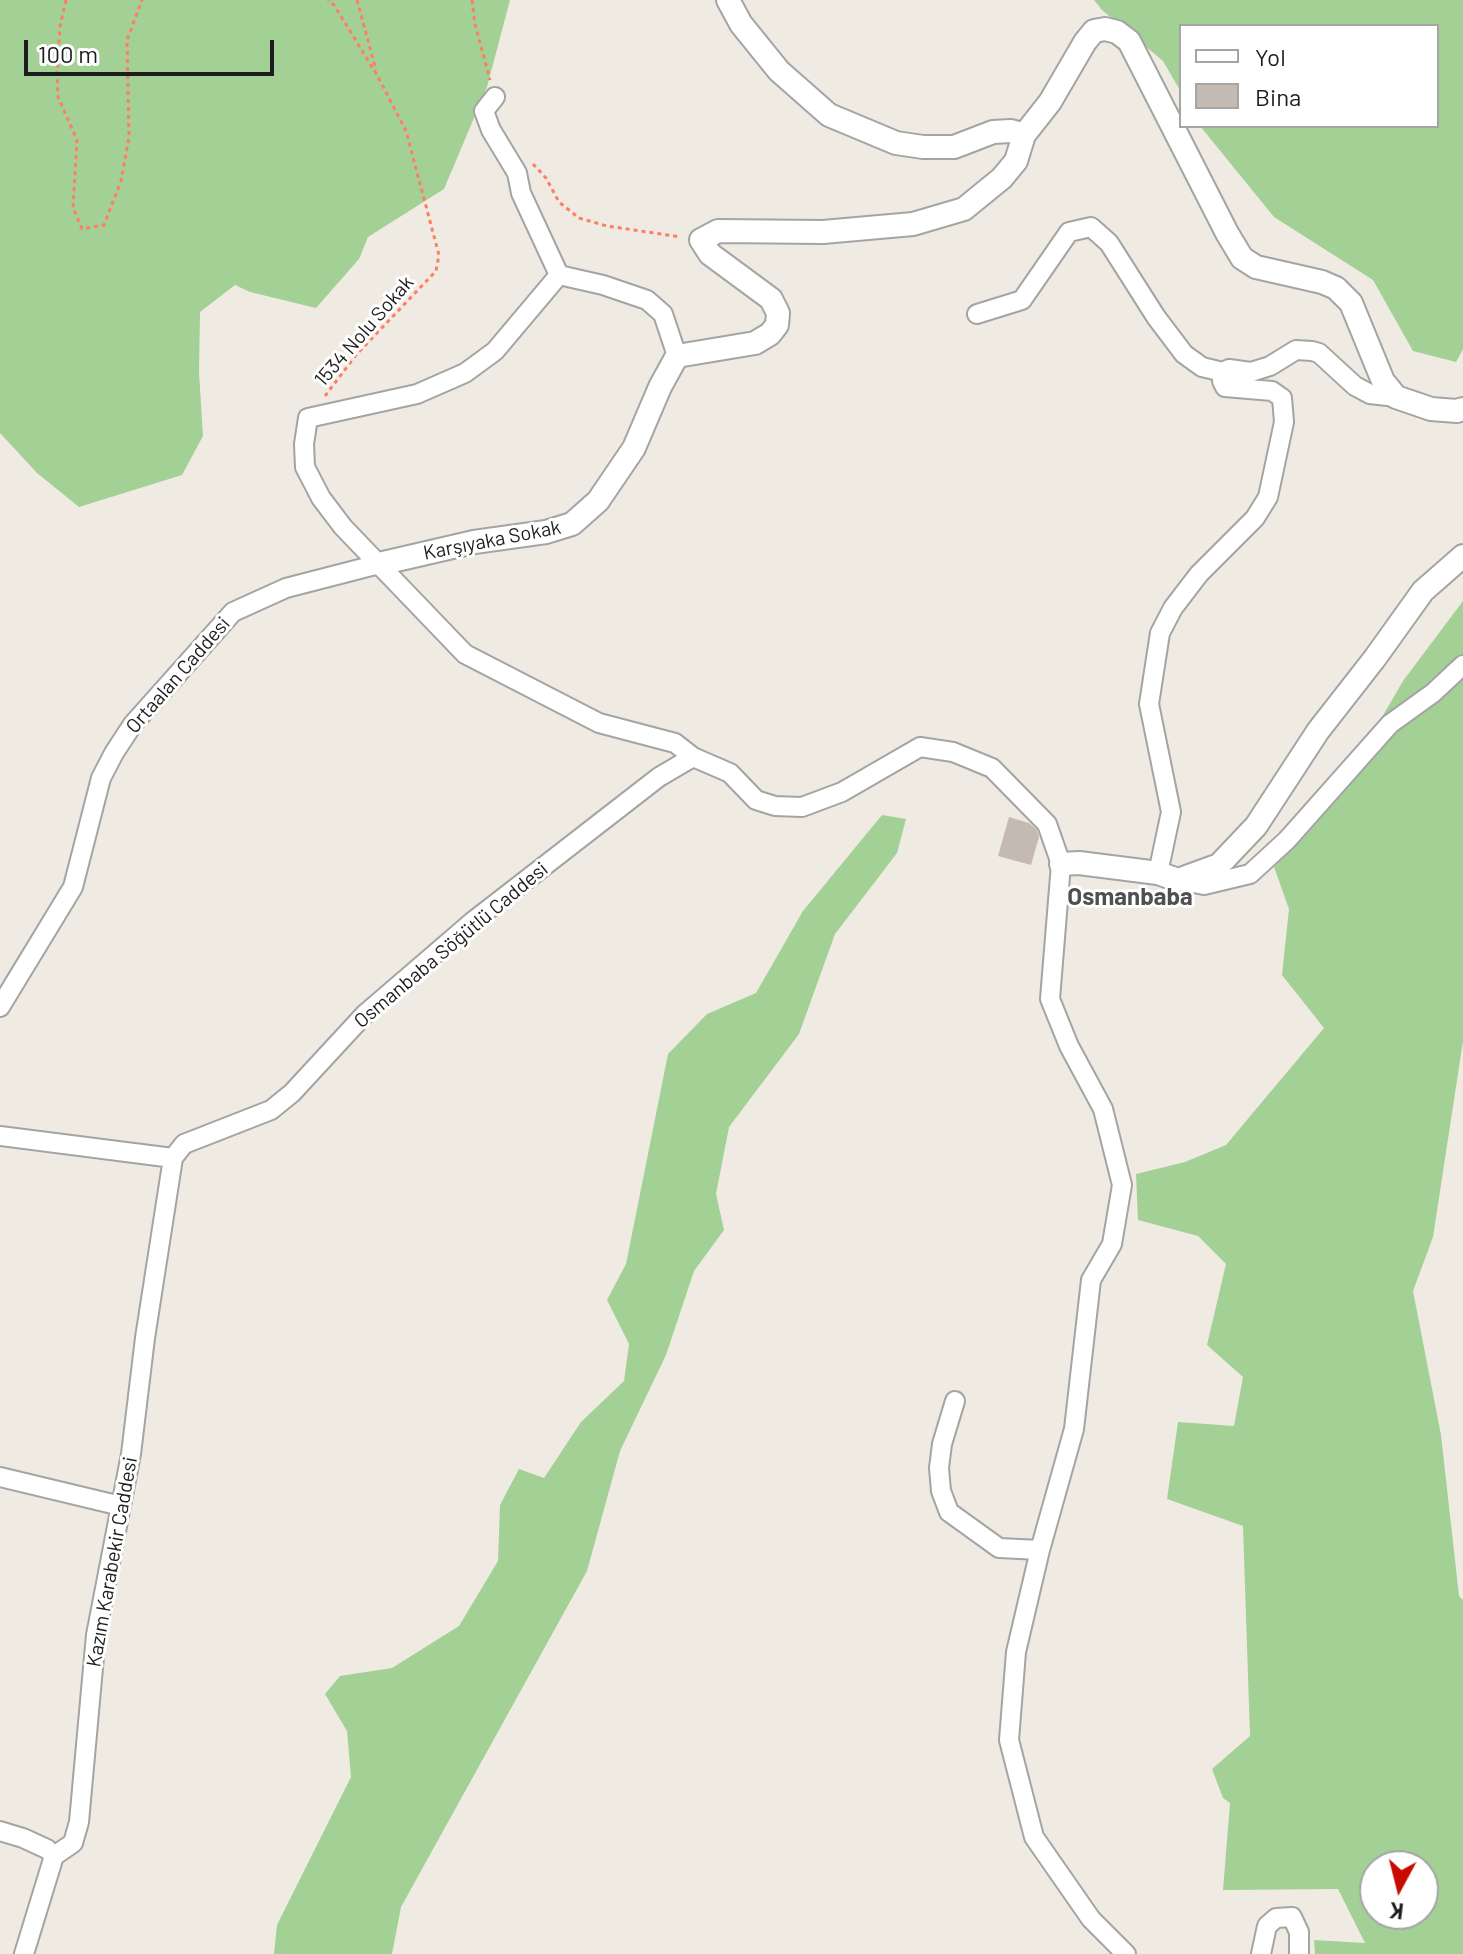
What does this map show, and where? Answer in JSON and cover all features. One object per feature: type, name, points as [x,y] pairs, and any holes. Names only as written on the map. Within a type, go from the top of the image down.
[{"type":"street","points":[[728,0],[741,24],[779,71],[829,115],[896,143],[923,147],[954,147],[993,132],[1011,131],[1024,135]]},
{"type":"street","points":[[559,275],[603,285],[647,300],[663,314],[677,356],[755,343],[770,334],[777,325],[778,313],[771,299],[710,254],[701,240],[718,231],[823,232],[913,224],[964,209],[1002,178],[1016,161],[1024,135],[1050,102],[1085,42],[1094,31],[1105,29],[1117,32],[1129,41],[1242,258],[1256,267],[1336,288],[1351,303],[1383,381],[1396,397]]},
{"type":"street","points":[[495,97],[484,111],[491,130],[517,173],[521,193],[559,275]]},
{"type":"street","points":[[977,314],[1022,300],[1069,232],[1091,227],[1109,243],[1156,317],[1184,354],[1202,367],[1223,372],[1229,369],[1251,372],[1270,366],[1296,350],[1312,351],[1319,353],[1355,386],[1370,394],[1396,397],[1431,409],[1463,409]]},
{"type":"street","points":[[559,275],[495,351],[465,373],[417,394],[308,418],[304,444],[305,467],[321,498],[343,527],[465,654],[599,723],[675,743],[693,757],[730,773],[756,800],[775,806],[802,807],[842,792],[920,747],[953,752],[992,768],[1047,824],[1061,864],[1050,999],[1069,1046],[1103,1109],[1122,1185],[1112,1244],[1091,1280],[1074,1429],[1040,1550],[1016,1652],[1009,1740],[1034,1837],[1091,1919],[1126,1954]]},
{"type":"street","name":"Karşıyaka Sokak","points":[[379,564],[474,542],[546,532],[572,524],[598,501],[634,448],[677,356]]},
{"type":"street","points":[[1168,876],[1171,812],[1149,704],[1160,633],[1173,608],[1199,574],[1255,518],[1268,497],[1284,422],[1282,398],[1272,391],[1225,387],[1223,372]]},
{"type":"street","points":[[1168,876],[1219,865],[1256,826],[1318,731],[1423,591],[1463,556]]},
{"type":"street","name":"Ortaalan Caddesi","points":[[0,1007],[73,887],[101,778],[133,724],[233,612],[286,588],[379,564]]},
{"type":"street","points":[[1061,864],[1079,863],[1168,876],[1204,885],[1250,874],[1287,840],[1390,724],[1433,693],[1463,665]]},
{"type":"street","name":"Osmanbaba Söğütlü Caddesi","points":[[173,1158],[184,1144],[271,1110],[292,1093],[365,1014],[472,922],[647,785],[693,757]]},
{"type":"street","points":[[0,1136],[173,1158]]},
{"type":"street","name":"Kazım Karabekir Caddesi","points":[[24,1954],[54,1856],[73,1843],[79,1822],[96,1635],[131,1454],[145,1338],[173,1158]]},
{"type":"street","points":[[955,1401],[942,1444],[939,1468],[941,1491],[949,1512],[999,1548],[1040,1550]]},
{"type":"street","points":[[0,1477],[121,1506]]},
{"type":"street","points":[[0,1831],[47,1849],[54,1856]]},
{"type":"street","points":[[1261,1954],[1267,1926],[1276,1918],[1292,1917],[1299,1932],[1299,1954]]},
{"type":"path","points":[[66,0],[59,39],[58,97],[77,140],[73,208],[82,229],[104,225],[121,181],[130,125],[127,40],[142,0]]},
{"type":"path","name":"1534 Nolu Sokak","points":[[308,418],[356,355],[436,271],[439,255],[406,131],[377,75],[328,0]]},
{"type":"path","points":[[357,0],[377,75]]},
{"type":"path","points":[[472,0],[475,24],[495,97]]},
{"type":"path","points":[[527,157],[546,178],[559,202],[579,218],[607,226],[701,240]]},
{"type":"green space","points":[[0,0],[510,0],[487,87],[444,189],[368,237],[359,259],[316,308],[250,292],[235,285],[200,312],[199,372],[203,436],[182,475],[79,507],[37,473],[0,433]]},
{"type":"green space","points":[[1094,0],[1463,0],[1463,349],[1456,362],[1413,351],[1373,280],[1274,217],[1202,128],[1439,128],[1439,24],[1179,24],[1179,89],[1163,61]]},
{"type":"green space","points":[[1463,601],[1463,1041],[1433,1237],[1413,1291],[1441,1435],[1459,1596],[1463,1600],[1463,1954],[1315,1954],[1314,1940],[1365,1943],[1338,1889],[1223,1890],[1230,1803],[1223,1798],[1212,1769],[1250,1736],[1243,1526],[1167,1499],[1178,1422],[1234,1426],[1243,1377],[1207,1345],[1226,1264],[1198,1236],[1138,1220],[1136,1174],[1185,1162],[1226,1145],[1324,1028],[1282,975],[1289,909],[1274,867],[1304,836],[1350,772],[1403,681]]},
{"type":"green space","points":[[882,815],[906,819],[897,853],[835,934],[799,1034],[729,1127],[716,1194],[724,1230],[694,1271],[666,1355],[620,1451],[587,1571],[401,1907],[392,1954],[274,1954],[277,1925],[351,1777],[347,1731],[325,1694],[340,1676],[392,1668],[459,1626],[498,1561],[500,1505],[519,1469],[544,1478],[581,1422],[624,1381],[629,1344],[607,1300],[626,1264],[668,1054],[707,1014],[756,993],[803,911]]},
{"type":"building","points":[[1009,817],[1029,823],[1037,830],[1039,837],[1031,865],[998,856]]},
{"type":"district","name":"Osmanbaba","points":[[1130,897]]}]
